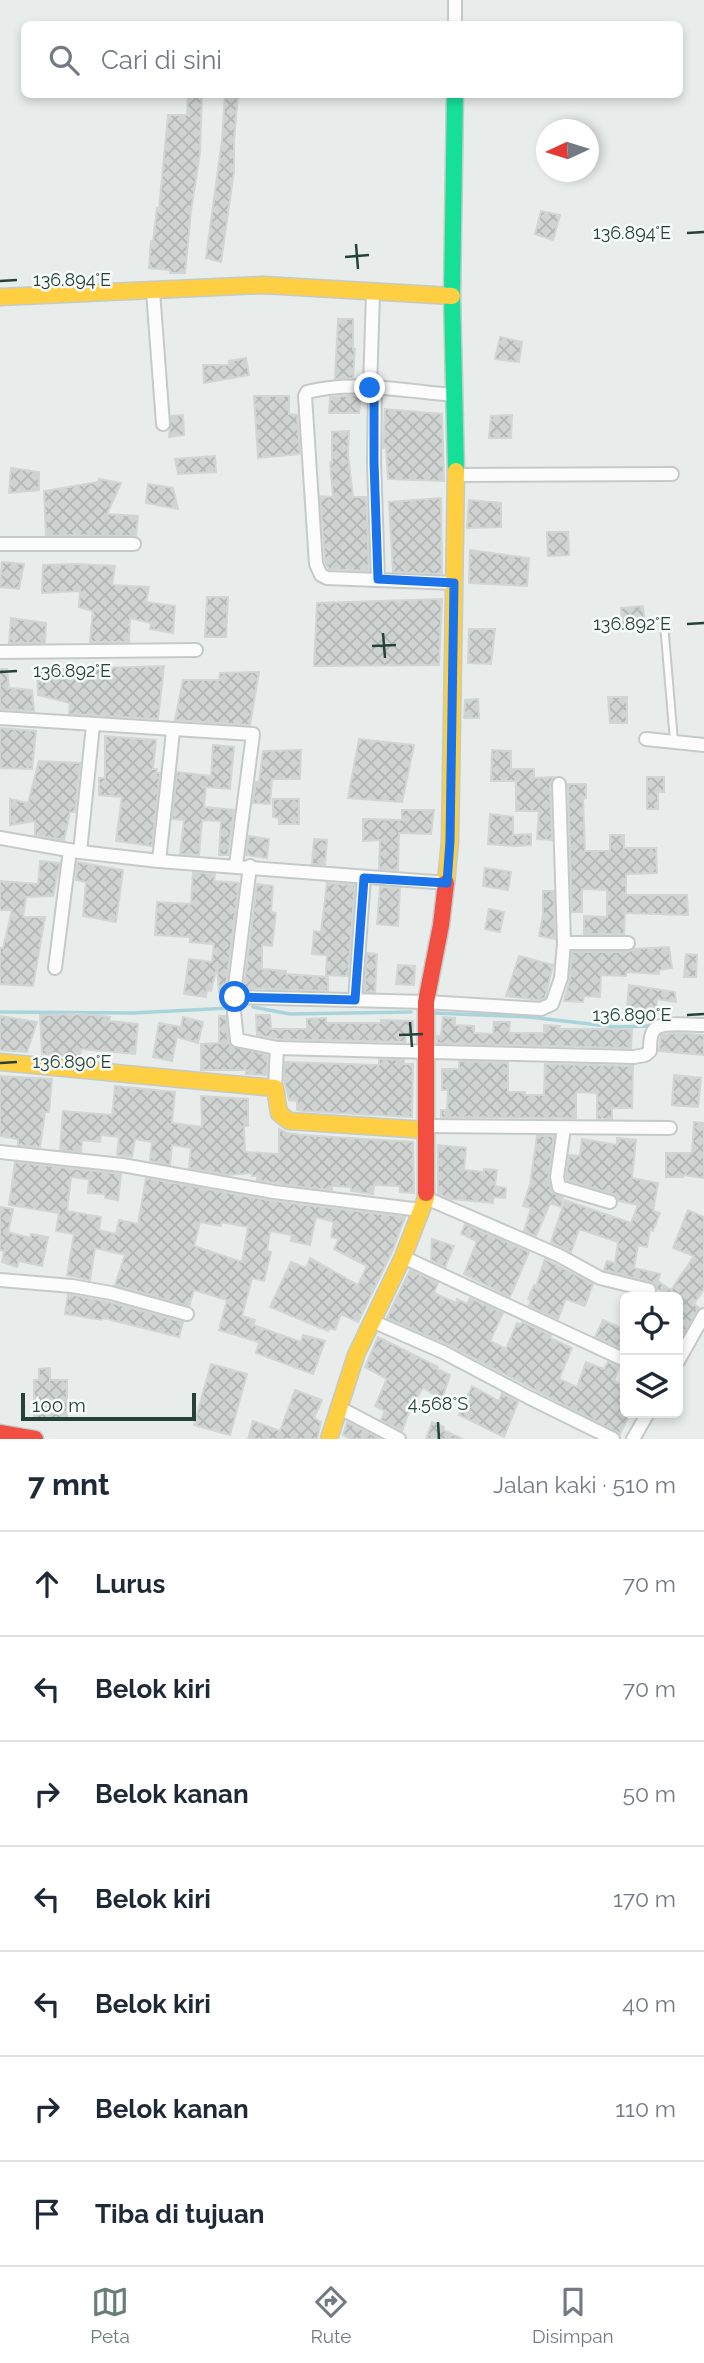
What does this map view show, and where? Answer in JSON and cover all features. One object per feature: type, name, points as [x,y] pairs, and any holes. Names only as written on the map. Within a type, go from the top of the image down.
[{"type":"main road","points":[[329,1439],[356,1355],[403,1257],[423,1204],[426,1002],[436,960],[450,841],[456,475],[452,296],[455,98]]},
{"type":"main road","points":[[0,297],[263,285],[452,296]]},
{"type":"main road","points":[[0,1062],[195,1083],[275,1088],[279,1113],[289,1121],[426,1128]]},
{"type":"main road","points":[[0,1433],[35,1439]]},
{"type":"street","points":[[455,0],[455,21]]},
{"type":"street","points":[[153,291],[163,424]]},
{"type":"street","points":[[373,293],[372,388],[378,579]]},
{"type":"street","points":[[453,395],[372,388],[323,388],[307,392],[306,396],[316,564],[321,575],[327,578],[454,583]]},
{"type":"street","points":[[456,475],[672,474]]},
{"type":"street","points":[[0,544],[134,544]]},
{"type":"street","points":[[0,652],[196,650]]},
{"type":"street","points":[[0,718],[253,734],[236,865]]},
{"type":"street","points":[[55,968],[93,725]]},
{"type":"street","points":[[159,861],[173,731]]},
{"type":"street","points":[[646,739],[704,745]]},
{"type":"street","points":[[235,997],[546,1008],[555,999],[561,978],[564,943],[559,784]]},
{"type":"street","points":[[0,838],[75,851],[159,861],[447,883]]},
{"type":"street","points":[[250,866],[233,1002],[237,1040],[277,1048],[634,1057],[650,1051],[652,1034],[656,1028],[666,1025],[704,1025]]},
{"type":"street","points":[[355,1000],[364,878]]},
{"type":"street","points":[[564,943],[628,943]]},
{"type":"street","points":[[275,1088],[277,1048]]},
{"type":"street","points":[[426,1128],[670,1128]]},
{"type":"street","points":[[564,1128],[557,1177],[559,1187],[610,1202]]},
{"type":"street","points":[[0,1152],[122,1165],[274,1192],[423,1204],[558,1255],[600,1278],[649,1290]]},
{"type":"street","points":[[403,1257],[620,1358]]},
{"type":"street","points":[[0,1280],[72,1286],[111,1293],[187,1314]]},
{"type":"street","points":[[683,1355],[700,1332],[704,1315]]},
{"type":"street","points":[[372,1321],[443,1352],[613,1439]]},
{"type":"street","points":[[340,1408],[399,1439]]},
{"type":"street","points":[[633,1439],[645,1418]]},
{"type":"lane","points":[[664,624],[674,741]]},
{"type":"building","points":[[188,98],[202,98],[200,153],[185,273],[170,273],[170,270],[149,268],[151,241],[153,242],[157,208],[159,209],[168,115],[187,115]]},
{"type":"building","points":[[225,98],[238,98],[234,171],[221,262],[206,258],[222,140]]},
{"type":"building","points":[[541,211],[560,215],[553,240],[535,234]]},
{"type":"building","points":[[338,319],[353,319],[353,378],[335,379]]},
{"type":"building","points":[[500,337],[522,342],[519,362],[495,359]]},
{"type":"building","points":[[246,358],[249,375],[204,383],[203,365],[229,365],[229,361]]},
{"type":"building","points":[[361,395],[359,413],[329,413],[330,397]]},
{"type":"building","points":[[254,396],[289,396],[289,414],[297,415],[300,454],[258,458]]},
{"type":"building","points":[[385,409],[442,414],[444,481],[388,479],[386,448],[383,448]]},
{"type":"building","points":[[183,415],[184,435],[169,437],[171,416]]},
{"type":"building","points":[[512,415],[511,438],[489,438],[491,416]]},
{"type":"building","points":[[349,431],[348,454],[353,497],[366,497],[369,571],[329,569],[325,562],[320,496],[333,497],[330,462],[332,432]]},
{"type":"building","points":[[215,456],[216,472],[178,474],[175,459]]},
{"type":"building","points":[[11,468],[39,472],[39,490],[9,493]]},
{"type":"building","points":[[99,479],[121,483],[107,514],[138,516],[136,536],[46,535],[44,491],[98,482]]},
{"type":"building","points":[[148,484],[173,488],[178,509],[146,503]]},
{"type":"building","points":[[441,498],[442,574],[393,572],[389,502]]},
{"type":"building","points":[[469,500],[501,503],[501,527],[467,528]]},
{"type":"building","points":[[547,532],[568,532],[569,555],[548,556]]},
{"type":"building","points":[[470,550],[529,558],[527,586],[469,583]]},
{"type":"building","points":[[2,562],[24,564],[19,589],[0,587]]},
{"type":"building","points":[[43,565],[115,566],[112,585],[149,587],[146,602],[175,606],[173,633],[150,629],[151,623],[130,618],[129,642],[90,642],[93,611],[79,607],[80,591],[42,593]]},
{"type":"building","points":[[207,597],[228,597],[226,637],[205,637]]},
{"type":"building","points":[[442,599],[439,665],[314,666],[317,603]]},
{"type":"building","points":[[643,606],[645,626],[623,629],[621,608]]},
{"type":"building","points":[[11,618],[46,623],[45,643],[9,643]]},
{"type":"building","points":[[469,629],[495,629],[491,664],[468,663]]},
{"type":"building","points":[[164,666],[158,719],[69,714],[70,703],[38,695],[37,670]]},
{"type":"building","points":[[0,669],[7,669],[9,688],[32,690],[34,711],[0,709]]},
{"type":"building","points":[[259,672],[250,725],[175,720],[183,680],[219,680],[220,673]]},
{"type":"building","points":[[608,697],[627,697],[627,723],[610,723]]},
{"type":"building","points":[[478,699],[479,718],[464,718],[465,700]]},
{"type":"building","points":[[0,728],[36,731],[32,769],[0,768]]},
{"type":"building","points":[[105,736],[156,740],[153,769],[160,773],[152,846],[116,841],[122,797],[99,795],[99,778],[105,778]]},
{"type":"building","points":[[359,739],[414,745],[402,802],[348,798]]},
{"type":"building","points":[[213,745],[234,747],[230,789],[206,787],[204,807],[234,810],[228,855],[219,855],[221,821],[202,820],[199,855],[180,854],[184,820],[172,819],[177,772],[211,776]]},
{"type":"building","points":[[301,750],[300,779],[272,779],[270,804],[253,803],[263,751]]},
{"type":"building","points":[[492,750],[511,751],[511,769],[534,769],[534,778],[554,777],[550,784],[552,840],[537,839],[539,811],[516,811],[516,781],[491,781]]},
{"type":"building","points":[[39,761],[80,763],[75,812],[70,812],[64,840],[35,835],[35,821],[10,825],[10,799],[28,803]]},
{"type":"building","points":[[647,777],[664,777],[664,792],[658,792],[658,809],[647,809]]},
{"type":"building","points":[[568,784],[586,784],[586,798],[583,799],[585,851],[610,851],[610,835],[624,835],[624,848],[656,848],[657,873],[626,874],[626,895],[687,895],[688,915],[625,913],[624,934],[584,934],[584,916],[607,917],[607,890],[582,889],[582,912],[572,912]]},
{"type":"building","points":[[273,799],[299,799],[299,824],[279,824],[279,818],[273,817]]},
{"type":"building","points":[[402,810],[434,810],[431,834],[399,833],[398,870],[379,869],[380,840],[363,841],[363,819],[402,820]]},
{"type":"building","points":[[490,814],[513,817],[513,835],[531,834],[531,845],[488,844]]},
{"type":"building","points":[[249,836],[269,839],[267,858],[246,855]]},
{"type":"building","points":[[314,839],[327,840],[325,865],[312,864]]},
{"type":"building","points":[[40,861],[60,863],[53,896],[26,897],[23,917],[45,917],[33,986],[0,984],[0,948],[3,948],[12,910],[0,910],[0,881],[38,884]]},
{"type":"building","points":[[77,862],[123,870],[116,922],[83,916],[86,882],[76,880]]},
{"type":"building","points":[[485,868],[511,872],[508,890],[483,886]]},
{"type":"building","points":[[193,872],[215,874],[214,881],[239,883],[225,993],[219,992],[217,967],[211,991],[207,990],[206,997],[184,994],[189,959],[212,962],[214,944],[190,942],[190,937],[155,935],[157,902],[191,904]]},
{"type":"building","points":[[327,883],[355,885],[348,976],[326,975],[327,955],[312,954],[314,931],[321,932]]},
{"type":"building","points":[[257,884],[273,886],[271,912],[276,913],[272,946],[262,945],[262,969],[328,977],[328,991],[244,988]]},
{"type":"building","points":[[380,887],[400,888],[398,926],[377,924]]},
{"type":"building","points":[[543,891],[554,891],[555,939],[539,936],[543,915]]},
{"type":"building","points":[[489,909],[504,912],[500,932],[485,929]]},
{"type":"building","points":[[669,947],[672,968],[659,970],[659,974],[626,972],[626,976],[601,975],[600,997],[584,996],[583,1002],[564,1001],[570,979],[572,952],[628,952],[634,949]]},
{"type":"building","points":[[367,953],[377,954],[375,992],[364,992]]},
{"type":"building","points":[[686,954],[697,955],[696,977],[684,977]]},
{"type":"building","points":[[519,956],[553,965],[545,998],[539,1000],[506,996]]},
{"type":"building","points":[[398,965],[415,966],[414,985],[396,984]]},
{"type":"building","points":[[629,985],[675,992],[676,1002],[657,999],[656,1010],[627,1008]]},
{"type":"building","points":[[81,1014],[138,1024],[135,1054],[81,1049],[80,1058],[42,1054],[40,1015]]},
{"type":"building","points":[[256,1015],[270,1015],[271,1029],[307,1029],[307,1019],[326,1018],[326,1023],[413,1021],[413,1034],[406,1034],[405,1042],[278,1039],[257,1035]]},
{"type":"building","points":[[0,1016],[37,1022],[27,1052],[0,1050]]},
{"type":"building","points":[[219,1016],[226,1016],[228,1041],[231,1046],[268,1055],[267,1075],[246,1074],[246,1070],[201,1070],[201,1044],[219,1043]]},
{"type":"building","points":[[183,1017],[203,1022],[198,1043],[177,1037],[172,1061],[153,1057],[159,1023],[181,1027]]},
{"type":"building","points":[[443,1017],[455,1018],[455,1025],[474,1026],[474,1033],[493,1034],[494,1022],[510,1022],[509,1033],[544,1033],[544,1025],[560,1026],[559,1029],[632,1029],[631,1048],[437,1043],[437,1036],[441,1036]]},
{"type":"building","points":[[661,1035],[704,1035],[704,1055],[659,1051]]},
{"type":"building","points":[[379,1059],[404,1060],[404,1064],[413,1064],[412,1117],[303,1111],[297,1110],[297,1101],[289,1100],[284,1080],[285,1062],[379,1065]]},
{"type":"building","points":[[459,1061],[508,1063],[508,1092],[525,1092],[525,1095],[544,1095],[545,1064],[633,1066],[632,1108],[612,1108],[612,1119],[597,1119],[597,1093],[576,1092],[576,1118],[441,1117],[441,1110],[447,1110],[448,1090],[442,1090],[442,1069],[459,1069]]},
{"type":"building","points":[[674,1075],[701,1078],[698,1107],[672,1105]]},
{"type":"building","points":[[0,1076],[52,1079],[49,1112],[45,1112],[40,1147],[18,1145],[18,1139],[0,1136]]},
{"type":"building","points":[[115,1086],[175,1092],[172,1123],[202,1127],[201,1096],[248,1099],[248,1126],[244,1126],[245,1152],[279,1154],[279,1129],[301,1135],[413,1142],[414,1193],[400,1192],[400,1186],[374,1185],[373,1194],[351,1191],[351,1187],[332,1186],[332,1190],[302,1187],[257,1180],[257,1176],[252,1176],[252,1173],[228,1175],[189,1168],[191,1148],[172,1145],[170,1165],[150,1161],[152,1142],[135,1139],[132,1157],[117,1155],[119,1137],[101,1135],[100,1142],[82,1140],[81,1152],[60,1150],[63,1111],[112,1115]]},
{"type":"building","points":[[694,1122],[704,1123],[704,1178],[683,1175],[666,1177],[666,1153],[692,1153]]},
{"type":"building","points":[[537,1136],[554,1136],[548,1179],[552,1192],[563,1197],[561,1207],[550,1203],[536,1236],[524,1231],[531,1208],[523,1206],[530,1184]]},
{"type":"building","points":[[617,1138],[636,1140],[632,1178],[658,1183],[653,1211],[660,1213],[653,1231],[650,1229],[647,1247],[638,1245],[634,1268],[660,1274],[658,1281],[671,1290],[694,1256],[673,1248],[688,1210],[704,1217],[704,1289],[694,1304],[699,1308],[683,1335],[683,1292],[658,1290],[651,1282],[604,1270],[607,1261],[615,1263],[618,1242],[579,1229],[571,1252],[551,1242],[565,1200],[631,1223],[638,1205],[619,1201],[613,1194],[567,1180],[566,1177],[569,1155],[580,1156],[582,1139],[617,1145]]},
{"type":"building","points":[[438,1145],[466,1148],[464,1170],[497,1170],[495,1186],[506,1188],[505,1198],[493,1197],[493,1203],[451,1199],[438,1194]]},
{"type":"building","points":[[15,1162],[121,1174],[118,1200],[105,1198],[105,1194],[88,1193],[89,1179],[71,1177],[67,1211],[101,1217],[99,1230],[116,1234],[119,1220],[138,1224],[146,1178],[273,1201],[405,1217],[392,1252],[358,1322],[341,1314],[335,1330],[330,1328],[328,1331],[270,1307],[291,1262],[306,1268],[310,1258],[358,1285],[367,1266],[334,1249],[339,1239],[331,1237],[334,1222],[316,1217],[310,1245],[291,1241],[292,1235],[270,1231],[267,1251],[271,1252],[264,1281],[252,1278],[242,1316],[255,1320],[253,1325],[301,1342],[303,1335],[325,1341],[313,1374],[256,1353],[259,1342],[219,1330],[227,1300],[194,1290],[189,1306],[115,1285],[125,1255],[95,1248],[90,1280],[67,1275],[74,1234],[56,1231],[59,1213],[9,1205]],"holes":[[[200,1222],[221,1226],[221,1222],[248,1227],[242,1262],[194,1246]]]},
{"type":"building","points":[[0,1207],[13,1209],[8,1232],[30,1238],[31,1234],[48,1237],[42,1266],[19,1261],[17,1267],[2,1262],[4,1251],[0,1250]]},
{"type":"building","points":[[465,1224],[529,1252],[510,1297],[464,1274],[477,1241],[461,1234]]},
{"type":"building","points":[[432,1239],[454,1246],[445,1267],[431,1260]]},
{"type":"building","points":[[545,1259],[593,1284],[585,1306],[566,1299],[558,1319],[529,1306],[531,1300],[528,1299],[534,1285],[536,1286]]},
{"type":"building","points":[[410,1270],[438,1283],[434,1293],[456,1303],[457,1299],[467,1304],[470,1298],[503,1313],[490,1341],[506,1349],[517,1323],[521,1325],[522,1322],[572,1348],[559,1379],[577,1387],[586,1362],[604,1369],[608,1362],[619,1367],[614,1381],[620,1384],[620,1418],[628,1418],[620,1434],[447,1344],[387,1318]]},
{"type":"building","points":[[68,1294],[183,1322],[179,1337],[103,1318],[65,1314]]},
{"type":"building","points":[[603,1320],[620,1328],[620,1348],[595,1337]]},
{"type":"building","points":[[378,1337],[450,1375],[442,1399],[423,1388],[410,1409],[402,1431],[381,1420],[385,1411],[375,1406],[387,1379],[365,1367]]},
{"type":"building","points":[[211,1364],[247,1374],[230,1435],[194,1425]]},
{"type":"building","points":[[50,1368],[50,1380],[67,1380],[67,1419],[34,1419],[34,1380],[39,1380],[39,1369]]},
{"type":"building","points":[[472,1386],[499,1401],[502,1393],[518,1402],[504,1437],[459,1415]]},
{"type":"building","points":[[295,1390],[322,1400],[314,1418],[321,1422],[317,1439],[248,1439],[253,1421],[280,1431]]},
{"type":"building","points":[[347,1422],[380,1439],[351,1439],[343,1435]]},
{"type":"building","points":[[432,1422],[444,1427],[443,1430],[463,1439],[426,1439]]},
{"type":"waterway","points":[[253,1007],[290,1014],[411,1012]]},
{"type":"waterway","points":[[0,1012],[133,1013],[230,1008]]},
{"type":"waterway","points":[[434,1013],[529,1017],[616,1027],[648,1026]]},
{"type":"traffic: fast","points":[[455,98],[452,296],[456,471]]},
{"type":"traffic: slow","points":[[0,297],[263,285],[452,296]]},
{"type":"traffic: slow","points":[[446,883],[450,841],[456,471]]},
{"type":"traffic: slow","points":[[0,1062],[275,1088],[279,1113],[289,1121],[426,1130]]},
{"type":"traffic: slow","points":[[329,1439],[356,1355],[403,1257],[426,1193]]},
{"type":"traffic: jam","points":[[426,1193],[426,1002],[446,883]]},
{"type":"traffic: jam","points":[[0,1433],[35,1439]]},
{"type":"route","points":[[235,997],[355,1000],[364,878],[447,883],[454,583],[378,579],[374,388],[370,388]]}]
